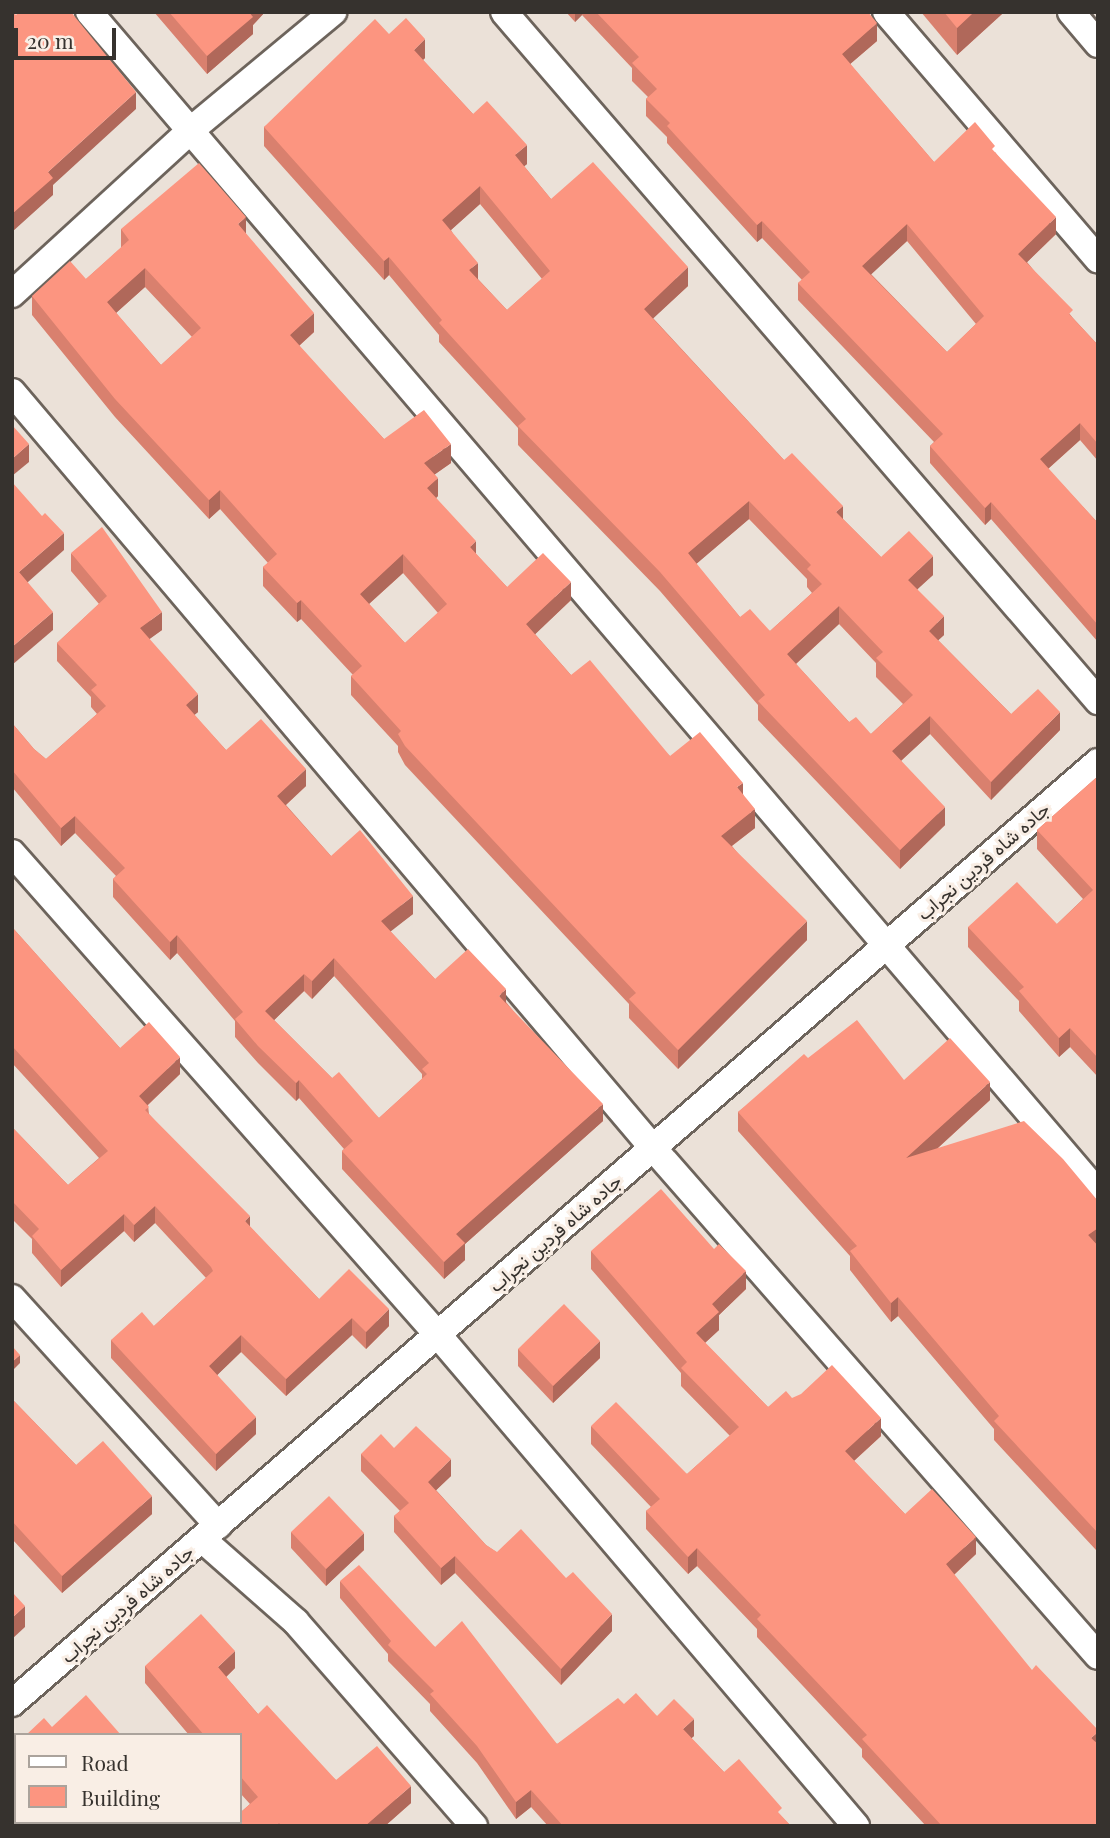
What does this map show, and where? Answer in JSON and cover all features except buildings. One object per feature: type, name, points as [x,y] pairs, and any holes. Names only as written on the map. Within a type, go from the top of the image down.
[{"type":"street","points":[[89,12],[1098,1193]]},
{"type":"street","points":[[12,293],[191,130],[333,12]]},
{"type":"street","points":[[504,12],[1098,701]]},
{"type":"street","points":[[886,12],[1098,259]]},
{"type":"street","points":[[1071,12],[1098,44]]},
{"type":"street","points":[[12,392],[653,1148],[1098,1656]]},
{"type":"street","name":"جاده شاه فردین نجراب","points":[[12,1703],[1098,762]]},
{"type":"street","points":[[12,853],[438,1335],[856,1826]]},
{"type":"street","points":[[12,1298],[210,1532],[296,1622],[474,1826]]}]
